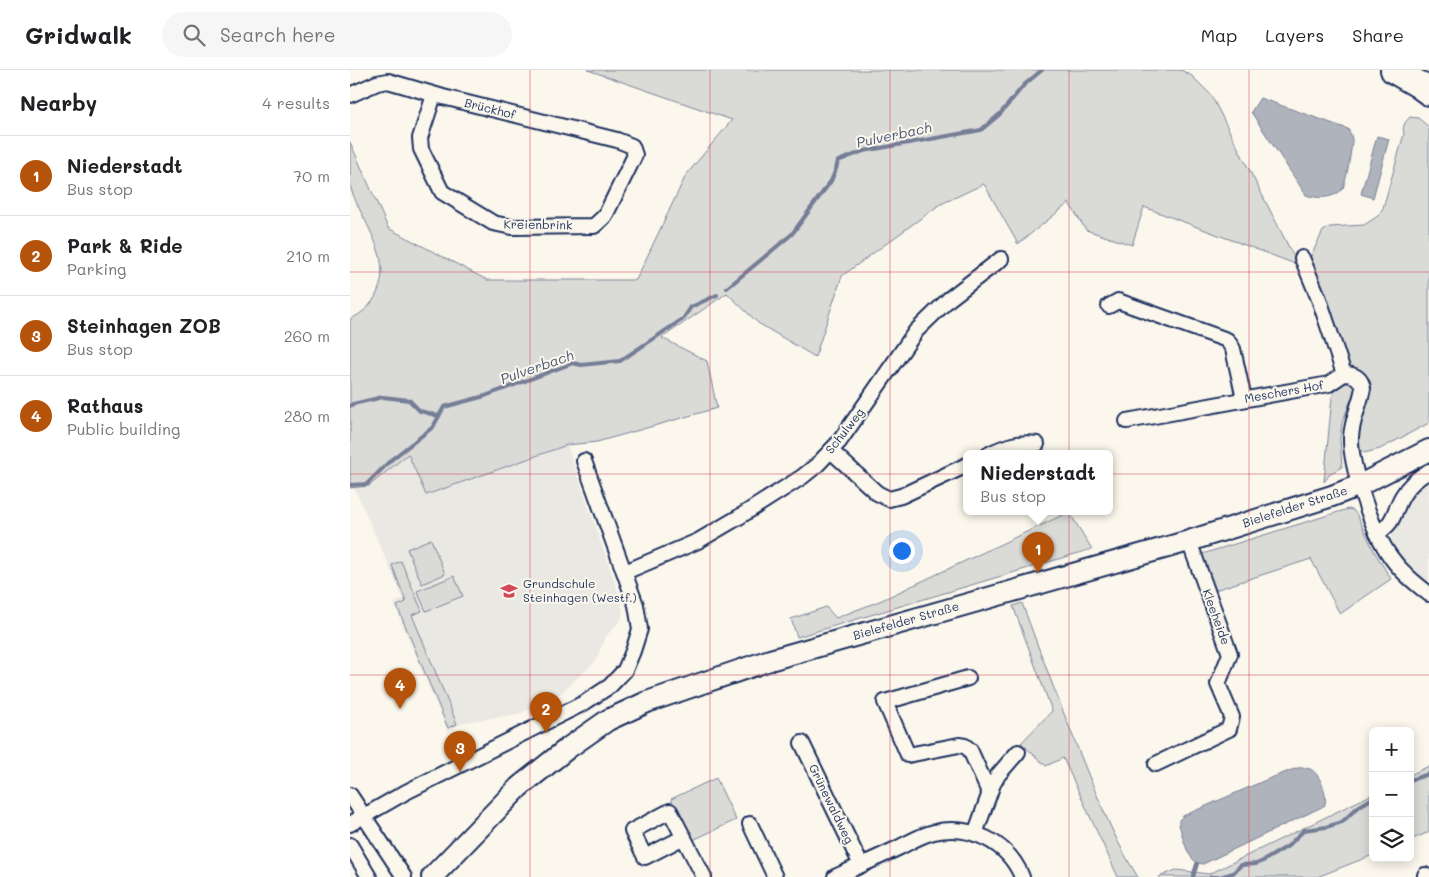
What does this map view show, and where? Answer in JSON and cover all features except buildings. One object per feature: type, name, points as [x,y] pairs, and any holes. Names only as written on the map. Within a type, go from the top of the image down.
[{"type":"highway","points":[[1394,70],[1429,92]]},
{"type":"highway","points":[[1413,70],[1429,76]]},
{"type":"main road","name":"Bielefelder Straße","points":[[432,877],[519,786],[568,748],[608,720],[625,711],[681,689],[770,660],[1188,541],[1332,496],[1360,485],[1429,450]]},
{"type":"street","name":"Brückhof","points":[[350,96],[377,83],[388,81],[434,95],[617,140],[632,146]]},
{"type":"street","name":"Kreienbrink","points":[[434,95],[420,138],[421,149],[442,192],[493,223],[512,227],[594,226],[605,216],[622,184],[635,155],[632,146]]},
{"type":"street","name":"Schulweg","points":[[625,572],[698,541],[740,518],[802,477],[839,442],[916,331],[949,299],[1001,258]]},
{"type":"street","points":[[1302,258],[1319,299],[1344,374],[1356,377],[1362,382],[1363,388],[1351,434],[1353,456],[1360,485],[1377,533],[1391,558],[1402,571],[1429,594]]},
{"type":"street","points":[[1109,306],[1118,302],[1227,340],[1233,349],[1244,399]]},
{"type":"street","name":"Meschers Hof","points":[[1127,421],[1329,384],[1344,374]]},
{"type":"street","points":[[999,450],[1014,444],[1038,444]]},
{"type":"street","points":[[831,451],[877,493],[889,499],[901,496],[963,467]]},
{"type":"street","points":[[350,824],[414,788],[584,703],[617,680],[629,663],[640,629],[636,606],[584,461]]},
{"type":"street","points":[[1377,533],[1389,525],[1401,499],[1412,483],[1429,471]]},
{"type":"street","name":"Kleeheide","points":[[1156,764],[1229,729],[1232,717],[1218,684],[1230,654],[1188,541]]},
{"type":"street","points":[[968,678],[884,702],[908,755],[959,745],[965,746],[970,750],[989,792]]},
{"type":"street","name":"Grünewaldweg","points":[[802,743],[861,866]]},
{"type":"street","points":[[975,834],[989,792],[998,775],[1018,752]]},
{"type":"street","points":[[350,795],[404,877]]},
{"type":"street","points":[[750,824],[774,877]]},
{"type":"street","points":[[836,877],[932,833],[954,830],[975,834],[1001,847],[1012,858],[1022,877]]},
{"type":"street","points":[[684,837],[704,877]]},
{"type":"street","points":[[350,844],[370,877]]},
{"type":"shaded area","points":[[588,70],[1181,70],[1192,76],[1211,95],[1298,265],[1144,207],[1132,245],[1086,230],[1069,203],[1018,244],[984,184],[939,205],[842,276],[815,357],[758,323],[727,293],[662,338],[707,361],[717,408],[597,442],[567,445],[426,495],[408,454],[369,486],[350,488],[350,319],[366,309],[375,297],[381,280],[382,267],[374,240],[351,189],[350,142],[388,228],[487,280],[636,280],[686,175],[732,120]]},
{"type":"shaded area","points":[[1260,98],[1348,129],[1352,139],[1351,150],[1344,185],[1340,192],[1326,197],[1306,195],[1251,112]]},
{"type":"shaded area","points":[[1410,117],[1418,118],[1429,127],[1429,423],[1380,449],[1364,453],[1358,447],[1357,435],[1369,389],[1367,380],[1346,364],[1308,262],[1323,231],[1330,227],[1364,225],[1378,216],[1383,208],[1404,134],[1404,125]]},
{"type":"shaded area","points":[[1377,136],[1389,139],[1373,198],[1361,194]]},
{"type":"shaded area","points":[[1347,380],[1354,384],[1355,389],[1342,423],[1340,439],[1342,467],[1331,473],[1324,482],[1332,397],[1335,388]]},
{"type":"shaded area","name":"Grundschule Steinhagen (Westf.)","points":[[567,445],[620,597],[623,611],[621,620],[607,635],[594,663],[561,693],[519,714],[464,722],[448,732],[394,604],[403,598],[354,487],[369,486],[408,454],[427,495]]},
{"type":"shaded area","points":[[1429,478],[1429,585],[1414,575],[1392,545],[1391,539],[1394,524],[1414,487]]},
{"type":"shaded area","points":[[1348,509],[1353,510],[1357,515],[1374,551],[1391,579],[1340,614],[1311,559],[1212,591],[1199,555]]},
{"type":"shaded area","points":[[1063,515],[1071,515],[1092,549],[797,637],[791,619],[826,607],[836,618],[882,600]]},
{"type":"shaded area","points":[[431,539],[445,574],[422,584],[407,549]]},
{"type":"shaded area","points":[[401,561],[422,611],[412,615],[457,724],[448,728],[397,606],[406,602],[392,565]]},
{"type":"shaded area","points":[[454,576],[463,596],[426,611],[417,591]]},
{"type":"shaded area","points":[[1022,603],[1088,774],[1117,840],[1138,877],[1118,877],[1063,758],[1046,766],[1021,743],[1052,711],[1013,606]]},
{"type":"shaded area","points":[[1429,766],[1429,832],[1414,838],[1414,817],[1414,773]]},
{"type":"shaded area","points":[[1297,768],[1310,769],[1318,777],[1325,793],[1324,806],[1203,864],[1193,859],[1187,849],[1179,825],[1179,820],[1183,816]]},
{"type":"shaded area","points":[[716,778],[736,820],[691,841],[671,799]]},
{"type":"shaded area","points":[[1369,796],[1369,857],[1317,877],[1159,877],[1176,870],[1209,874]]},
{"type":"waterway","name":"Pulverbach","points":[[727,288],[792,234],[831,181],[838,161],[864,151],[981,130],[1000,114],[1024,85],[1042,70]]},
{"type":"waterway","name":"Pulverbach","points":[[350,485],[367,484],[392,459],[433,427],[444,407],[485,396],[573,363],[581,365],[620,361],[683,319],[691,307],[717,295]]},
{"type":"waterway","name":"Pulverbach","points":[[350,406],[383,397],[409,400],[420,411],[439,416]]},
{"type":"waterway","points":[[1414,779],[1429,774]]},
{"type":"waterway","points":[[1220,877],[1233,873],[1241,865],[1256,864],[1263,861],[1288,846],[1304,830],[1326,827],[1342,822],[1358,807],[1369,800]]},
{"type":"waterway","points":[[1193,877],[1197,864]]},
{"type":"waterway","points":[[1211,877],[1219,877]]},
{"type":"place","name":"Niederstadt","points":[[1038,573]]},
{"type":"place","name":"Grundschule Steinhagen (Westf.)","points":[[509,591]]},
{"type":"place","name":"Rathaus","points":[[400,709]]},
{"type":"place","name":"Park & Ride","points":[[546,733]]},
{"type":"place","name":"Steinhagen ZOB","points":[[460,772]]}]
